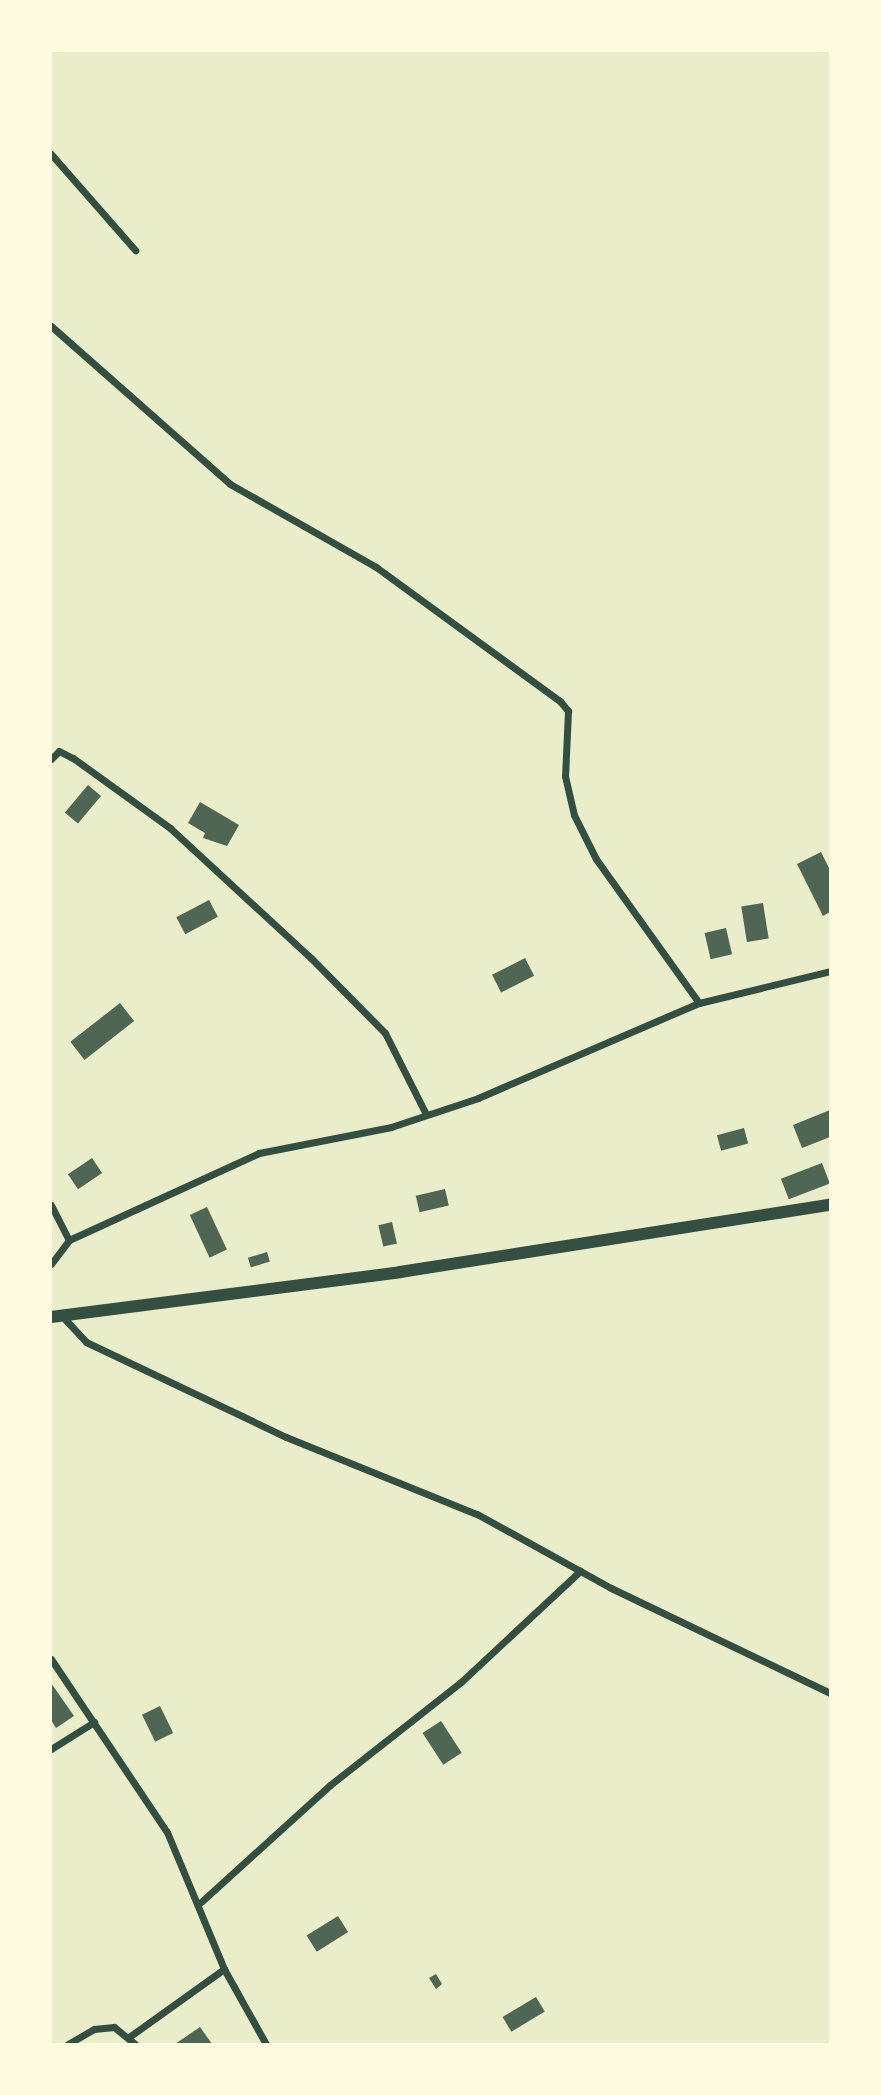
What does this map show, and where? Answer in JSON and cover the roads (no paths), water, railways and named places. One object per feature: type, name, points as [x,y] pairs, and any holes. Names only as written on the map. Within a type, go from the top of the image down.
[{"type":"street","points":[[51,154],[135,250]]},
{"type":"street","points":[[51,326],[230,484],[376,567],[560,701],[568,711],[565,776],[574,815],[596,859],[699,1003]]},
{"type":"street","points":[[51,743],[170,828],[311,958],[385,1033],[426,1114]]},
{"type":"street","points":[[51,759],[59,751]]},
{"type":"street","points":[[51,1264],[59,1248],[68,1240],[259,1153],[426,1114],[478,1098],[699,1003],[830,971]]},
{"type":"street","points":[[51,1205],[68,1240]]},
{"type":"street","points":[[56,1316],[643,1237],[830,1205]]},
{"type":"street","points":[[51,1245],[59,1248]]},
{"type":"street","points":[[56,1316],[86,1342],[286,1437],[477,1514],[580,1571],[830,1693]]},
{"type":"street","points":[[201,1902],[330,1785],[461,1682],[580,1571]]},
{"type":"street","points":[[51,1659],[167,1832],[201,1902],[224,1969],[267,2044]]},
{"type":"street","points":[[51,1749],[94,1722]]},
{"type":"street","points":[[129,2037],[224,1969]]},
{"type":"street","points":[[68,2044],[94,2029],[114,2027],[135,2044]]}]
